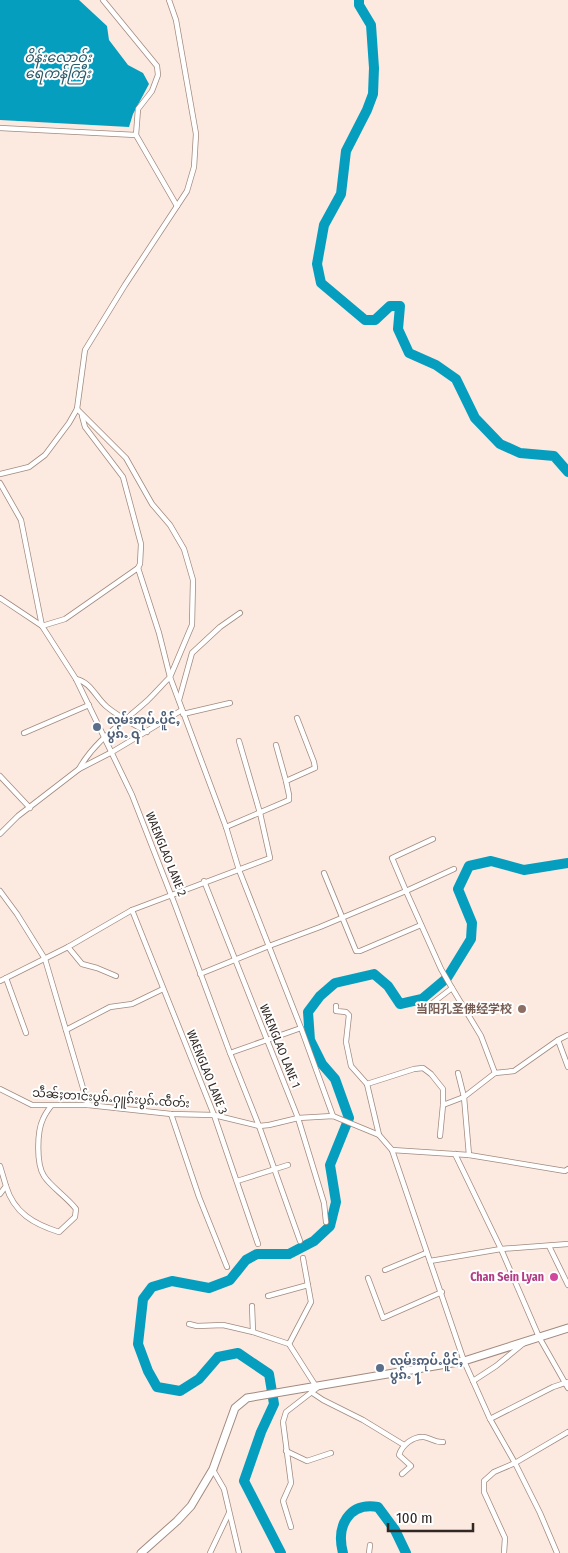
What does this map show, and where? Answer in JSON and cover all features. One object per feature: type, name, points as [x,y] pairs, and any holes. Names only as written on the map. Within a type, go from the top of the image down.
[{"type":"main road","points":[[141,1553],[191,1506],[213,1469],[235,1408],[247,1398],[314,1390],[464,1361],[568,1328]]},
{"type":"street","points":[[103,0],[157,66],[158,75],[152,92],[138,109],[136,134],[177,206]]},
{"type":"street","points":[[0,474],[29,467],[45,455],[77,409],[86,350],[125,285],[187,191],[194,167],[196,134],[176,20],[169,0]]},
{"type":"street","points":[[0,128],[136,134]]},
{"type":"street","points":[[77,409],[126,458],[152,504],[170,525],[184,549],[193,580],[192,625],[170,677],[148,700],[105,737],[85,759],[79,769]]},
{"type":"street","points":[[0,598],[42,626],[65,619],[138,568],[140,564],[141,544],[123,477],[85,427],[82,414]]},
{"type":"street","name":"WAENGLAO LANE 2","points":[[0,483],[21,520],[42,626],[76,678],[132,795],[259,1126],[300,1241]]},
{"type":"street","points":[[138,568],[182,712],[226,827],[239,870],[334,1116]]},
{"type":"street","points":[[179,701],[192,653],[220,627],[240,613]]},
{"type":"street","points":[[76,678],[89,686],[105,706],[124,720],[147,732]]},
{"type":"street","points":[[0,834],[18,816],[79,769],[182,712],[230,703]]},
{"type":"street","points":[[24,733],[89,705]]},
{"type":"street","points":[[286,781],[315,768],[297,718]]},
{"type":"street","points":[[0,981],[68,947],[132,910],[204,881],[270,858],[260,813],[239,741]]},
{"type":"street","points":[[226,827],[289,800],[276,745]]},
{"type":"street","points":[[0,776],[30,808]]},
{"type":"street","points":[[433,839],[392,858],[440,969],[462,1002],[481,1036],[495,1073]]},
{"type":"street","points":[[200,974],[406,891],[454,869]]},
{"type":"street","points":[[324,873],[353,948],[356,951],[421,925]]},
{"type":"street","name":"WAENGLAO LANE 1","points":[[204,881],[298,1118],[324,1204],[326,1222]]},
{"type":"street","points":[[0,891],[45,959],[88,1105]]},
{"type":"street","name":"WAENGLAO LANE 3","points":[[132,910],[214,1115],[258,1244]]},
{"type":"street","points":[[68,947],[82,964],[116,976]]},
{"type":"street","points":[[6,978],[26,1033]]},
{"type":"street","points":[[421,1012],[452,988]]},
{"type":"street","points":[[66,1030],[110,1007],[132,1004],[163,989]]},
{"type":"street","points":[[336,1006],[336,1010],[346,1012],[349,1015],[346,1042],[351,1066],[368,1084],[379,1135],[392,1150],[464,1361],[490,1419],[540,1513],[557,1553]]},
{"type":"street","points":[[230,1053],[301,1028]]},
{"type":"street","points":[[443,1105],[464,1097],[495,1073],[514,1071],[568,1035]]},
{"type":"street","points":[[558,1040],[568,1067]]},
{"type":"street","points":[[368,1084],[414,1069],[423,1068],[431,1074],[443,1089],[440,1136]]},
{"type":"street","points":[[458,1073],[464,1097],[469,1156]]},
{"type":"street","name":"သဵၼ်ႈတၢင်းပွၵ်ႉႁူၵ်းပွၵ်ႉၸဵတ်း","points":[[0,1089],[32,1105],[88,1105],[171,1114],[214,1115],[259,1126],[298,1118],[334,1116],[379,1135]]},
{"type":"street","points":[[0,1166],[9,1196],[16,1207],[40,1226],[60,1232],[75,1217],[76,1209],[44,1176],[39,1158],[40,1130],[43,1119],[51,1106]]},
{"type":"street","points":[[171,1114],[199,1197],[227,1267]]},
{"type":"street","points":[[392,1150],[455,1154],[567,1172]]},
{"type":"street","points":[[455,1154],[501,1249],[539,1337],[567,1382],[568,1388]]},
{"type":"street","points":[[237,1181],[288,1165]]},
{"type":"street","points":[[0,1194],[6,1186]]},
{"type":"street","points":[[430,1261],[501,1249],[568,1244]]},
{"type":"street","points":[[549,1246],[568,1285]]},
{"type":"street","points":[[386,1270],[426,1253]]},
{"type":"street","points":[[289,1344],[310,1302],[303,1258]]},
{"type":"street","points":[[368,1278],[383,1318],[442,1292]]},
{"type":"street","points":[[268,1296],[308,1286]]},
{"type":"street","points":[[252,1306],[253,1332]]},
{"type":"street","points":[[190,1324],[197,1326],[223,1325],[253,1332],[289,1344],[314,1390],[323,1400],[363,1420],[404,1445]]},
{"type":"street","points":[[473,1381],[496,1366],[524,1343]]},
{"type":"street","points":[[490,1419],[553,1387],[567,1382]]},
{"type":"street","points":[[291,1528],[283,1501],[290,1483],[283,1422],[286,1412],[314,1390]]},
{"type":"street","points":[[504,1553],[505,1538],[484,1492],[484,1481],[494,1472],[515,1463],[568,1432]]},
{"type":"street","points":[[402,1474],[411,1466],[399,1455],[404,1445],[415,1438],[424,1437],[436,1442],[443,1442]]},
{"type":"street","points":[[286,1451],[308,1461],[331,1453]]},
{"type":"street","points":[[213,1469],[224,1489],[239,1553]]},
{"type":"street","points":[[210,1553],[229,1513]]},
{"type":"street","points":[[369,1553],[370,1545]]},
{"type":"water","name":"ဝိန်းလောဝ်း ရေကန်ကြီး","points":[[0,0],[79,0],[107,26],[109,40],[128,65],[143,73],[149,84],[133,114],[129,127],[0,120]]},
{"type":"waterway","points":[[359,0],[359,5],[371,25],[374,68],[373,94],[346,151],[341,194],[324,225],[317,264],[321,283],[365,320],[375,320],[390,306],[400,306],[398,329],[409,353],[436,365],[456,379],[475,418],[500,444],[520,453],[554,456],[568,472]]},
{"type":"waterway","points":[[281,1553],[244,1481],[261,1432],[274,1404],[269,1374],[238,1353],[218,1357],[199,1379],[180,1391],[157,1387],[148,1371],[138,1344],[143,1299],[152,1287],[172,1281],[209,1288],[230,1280],[246,1260],[257,1254],[289,1254],[314,1241],[330,1226],[336,1202],[330,1165],[349,1118],[335,1079],[322,1064],[310,1040],[308,1012],[320,996],[335,983],[374,974],[388,986],[400,1004],[422,999],[447,978],[471,939],[472,923],[458,889],[469,866],[491,861],[524,870],[568,863]]},
{"type":"waterway","points":[[343,1553],[341,1534],[347,1518],[359,1508],[368,1506],[378,1507],[395,1530],[406,1553]]},
{"type":"place","name":"လုမ်းဢုပ်ႉပိူင်ႇ ပွၵ်ႉ ႖","points":[[97,727]]},
{"type":"place","name":"当阳孔圣佛经学校","points":[[522,1009]]},
{"type":"place","name":"Chan Sein Lyan","points":[[554,1277]]},
{"type":"place","name":"လုမ်းဢုပ်ႉပိူင်ႇ ပွၵ်ႉ ႑","points":[[380,1368]]}]
